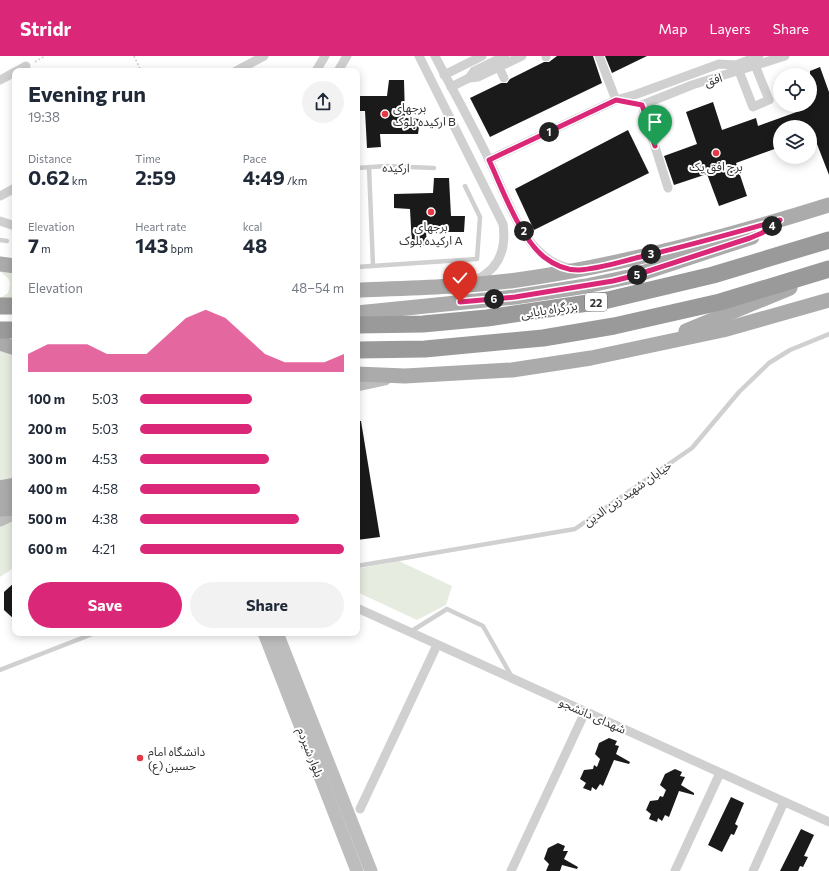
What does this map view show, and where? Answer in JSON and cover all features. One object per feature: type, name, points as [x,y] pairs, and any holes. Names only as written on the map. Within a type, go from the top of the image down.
[{"type":"highway","name":"بزرگراه بابایی","points":[[360,325],[424,324],[487,318],[608,300],[713,275],[829,240]]},
{"type":"highway","name":"22","points":[[360,350],[425,349],[543,338],[614,326],[720,302],[829,270]]},
{"type":"highway","points":[[0,306],[12,306]]},
{"type":"highway","points":[[0,330],[12,330]]},
{"type":"main road","points":[[360,290],[470,285],[517,280],[606,265],[692,245],[829,205]]},
{"type":"main road","points":[[360,313],[515,297],[613,281],[750,238],[762,233],[780,220]]},
{"type":"main road","points":[[0,264],[12,266]]},
{"type":"main road","points":[[654,345],[829,270]]},
{"type":"main road","points":[[360,374],[405,376],[512,370],[591,358],[723,330],[829,300]]},
{"type":"main road","points":[[0,343],[12,347]]},
{"type":"main road","points":[[360,384],[405,376]]},
{"type":"main road","points":[[0,488],[12,486]]},
{"type":"main road","points":[[0,499],[12,497]]},
{"type":"main road","points":[[0,508],[12,508]]},
{"type":"main road","points":[[0,520],[12,514]]},
{"type":"main road","name":"بلوار شیردم","points":[[265,636],[358,871]]},
{"type":"main road","name":"بلوار شیردم","points":[[278,636],[371,871]]},
{"type":"street","points":[[244,68],[264,56]]},
{"type":"street","points":[[318,68],[325,56]]},
{"type":"street","points":[[340,68],[347,56]]},
{"type":"street","points":[[419,56],[503,224],[505,237],[500,255],[494,266],[470,285]]},
{"type":"street","points":[[435,56],[489,160],[517,220],[531,243],[544,257],[558,266],[577,270]]},
{"type":"street","points":[[444,75],[482,56]]},
{"type":"street","points":[[451,87],[469,78],[478,77],[522,56]]},
{"type":"street","points":[[599,56],[616,100],[642,105],[668,188]]},
{"type":"street","name":"افق","points":[[642,105],[756,60],[785,56]]},
{"type":"street","points":[[737,68],[753,107],[769,100],[756,60]]},
{"type":"street","points":[[504,78],[505,63]]},
{"type":"street","name":"افق","points":[[489,160],[616,100],[637,94],[719,64],[737,68]]},
{"type":"street","points":[[0,80],[12,74]]},
{"type":"street","points":[[687,76],[692,85]]},
{"type":"street","points":[[456,128],[469,121]]},
{"type":"street","points":[[0,196],[12,190]]},
{"type":"street","points":[[503,224],[517,220]]},
{"type":"street","points":[[0,221],[12,225]]},
{"type":"street","name":"شهدای دانشجو","points":[[360,609],[829,822]]},
{"type":"street","points":[[360,809],[437,644]]},
{"type":"street","points":[[511,871],[585,712]]},
{"type":"street","points":[[675,871],[720,773]]},
{"type":"street","points":[[753,871],[784,802]]},
{"type":"lane","points":[[369,167],[373,266]]},
{"type":"lane","name":"ارکیده","points":[[360,168],[434,168]]},
{"type":"lane","points":[[360,267],[477,258],[480,217],[465,186]]},
{"type":"lane","points":[[0,240],[7,241]]},
{"type":"lane","name":"خیابان شهید زین الدین","points":[[360,565],[575,529],[692,448],[739,392],[769,363],[790,350],[829,334]]},
{"type":"lane","points":[[410,632],[447,609],[483,626],[512,679]]},
{"type":"lane","points":[[0,670],[87,636]]},
{"type":"path","points":[[26,66],[46,56]]},
{"type":"path","points":[[134,56],[140,68]]},
{"type":"shaded area","points":[[0,271],[12,273],[12,298],[0,298],[8,293],[10,282]]},
{"type":"shaded area","points":[[0,351],[12,354],[12,481],[0,483]]},
{"type":"shaded area","points":[[12,522],[12,569],[0,577],[0,526]]},
{"type":"shaded area","points":[[399,561],[452,586],[446,605],[417,620],[360,593],[360,568]]},
{"type":"building","points":[[557,56],[593,56],[602,83],[490,137],[470,98],[501,83],[507,83],[510,79],[544,62],[549,62]]},
{"type":"building","points":[[605,56],[647,56],[612,73]]},
{"type":"building","name":"برج افق یک","points":[[820,67],[829,92],[829,175],[817,144],[817,120],[775,120],[797,112],[817,112],[817,68]]},
{"type":"building","name":"برجهای ارکیده بلوک B","points":[[389,80],[404,80],[405,118],[420,119],[418,134],[380,134],[381,147],[367,148],[365,111],[360,111],[360,96],[387,96]]},
{"type":"building","name":"برج افق یک","points":[[713,102],[722,130],[756,118],[758,126],[773,121],[773,150],[736,163],[747,196],[719,206],[707,174],[674,185],[664,156],[697,144],[686,112]]},
{"type":"building","points":[[628,130],[649,173],[534,230],[515,189]]},
{"type":"building","name":"برجهای ارکیده بلوک A","points":[[434,178],[449,178],[451,216],[465,216],[464,232],[426,232],[427,245],[412,246],[410,209],[394,208],[394,194],[433,193]]},
{"type":"building","points":[[360,421],[361,421],[380,537],[360,540]]},
{"type":"building","points":[[12,585],[12,617],[4,610],[4,592]]},
{"type":"building","points":[[609,738],[617,741],[615,745],[619,746],[616,754],[630,762],[629,764],[614,760],[603,786],[600,784],[596,790],[592,787],[591,791],[583,788],[586,783],[580,779],[584,770],[593,769],[594,765],[597,767],[600,759],[595,754],[599,743]]},
{"type":"building","points":[[675,769],[682,772],[680,776],[685,777],[681,785],[694,793],[694,795],[679,791],[669,817],[665,815],[662,821],[658,818],[657,822],[649,819],[651,814],[646,810],[650,801],[658,800],[660,796],[663,797],[666,790],[660,785],[665,774]]},
{"type":"building","points":[[731,797],[744,803],[735,824],[738,826],[734,835],[731,834],[722,852],[708,845]]},
{"type":"building","points":[[801,829],[814,835],[804,856],[808,857],[803,867],[800,866],[798,871],[780,871]]},
{"type":"building","points":[[558,843],[565,846],[563,851],[568,851],[564,859],[578,867],[577,869],[562,865],[560,871],[546,871],[549,864],[544,859],[548,848]]},
{"type":"place","name":"برجهای ارکیده بلوک B","points":[[385,114]]},
{"type":"place","name":"برج افق یک","points":[[716,153]]},
{"type":"place","name":"برجهای ارکیده بلوک A","points":[[431,212]]},
{"type":"place","name":"دانشگاه امام حسین (ع)","points":[[140,758]]},
{"type":"route","points":[[460,302],[558,291],[633,276],[750,238],[762,233],[780,220],[692,245],[606,265],[577,270],[558,266],[544,257],[531,243],[517,220],[489,160],[616,100],[642,105],[655,146]]}]
